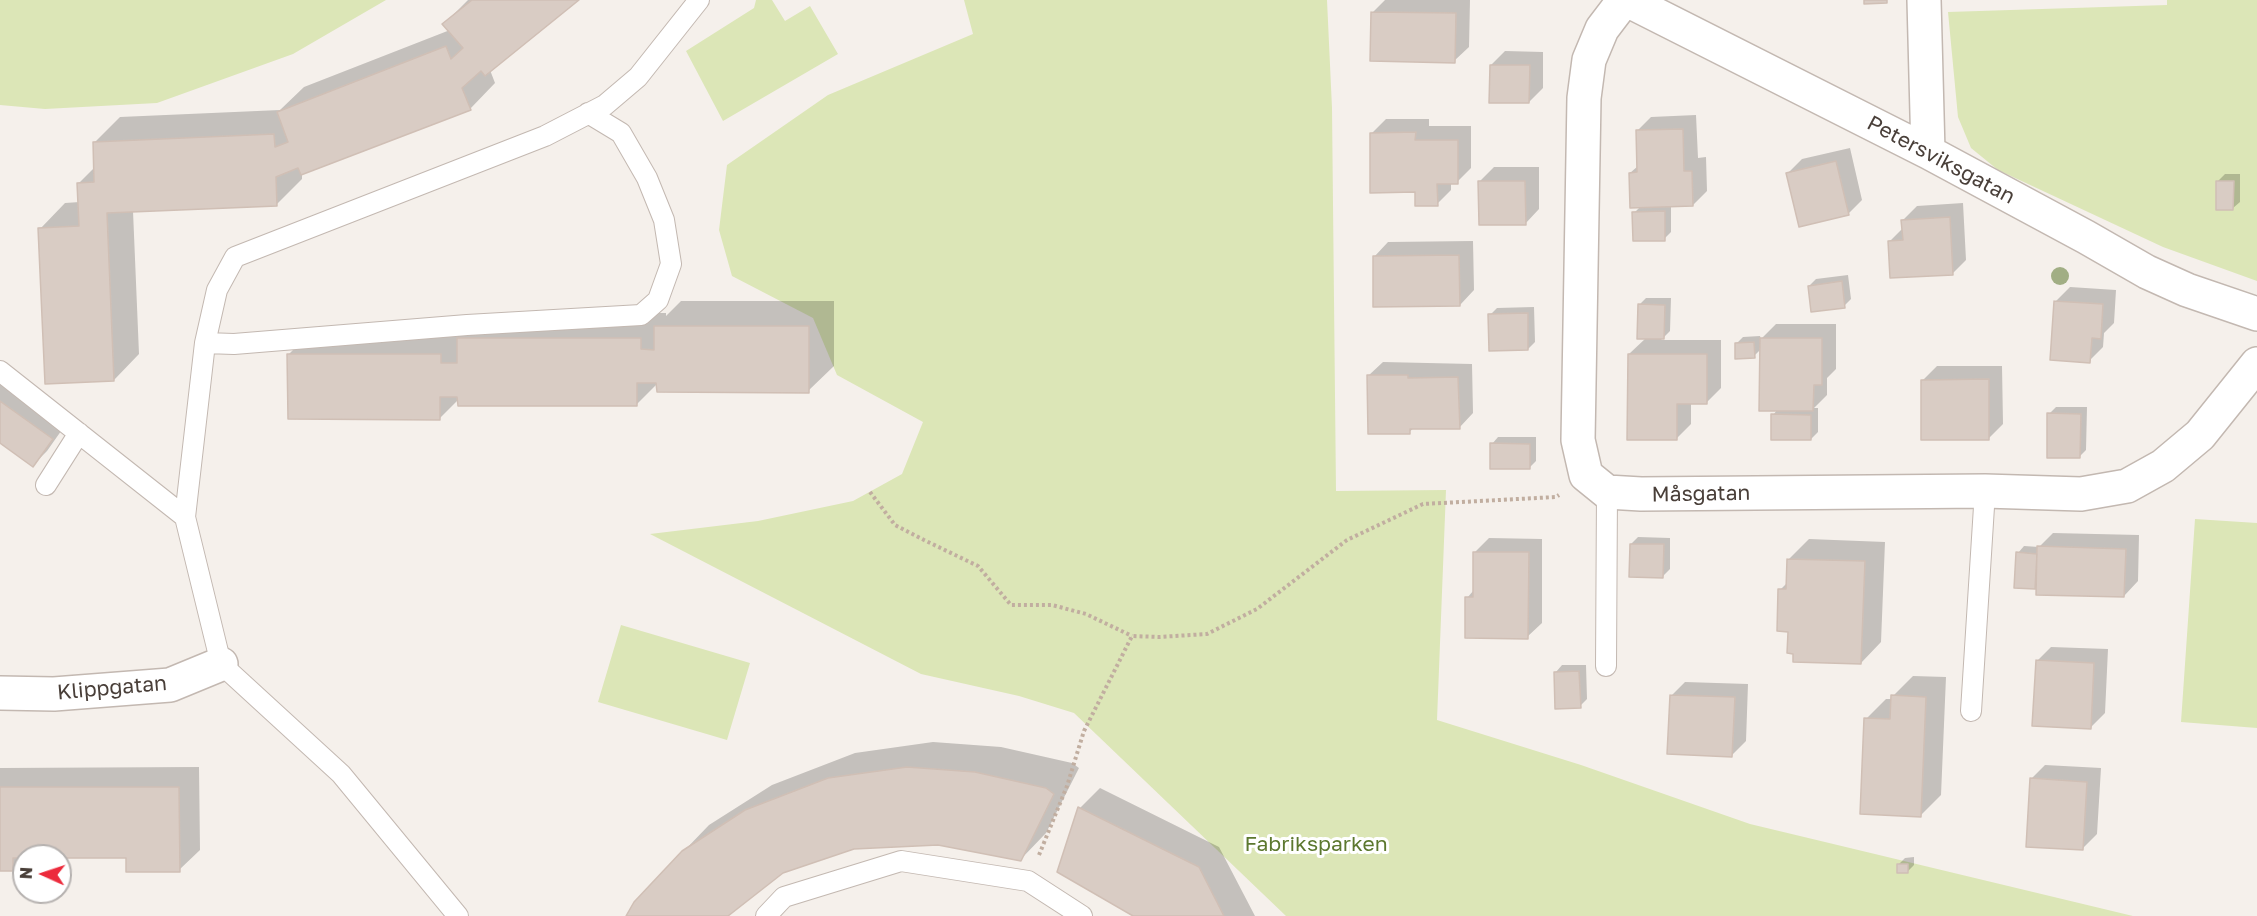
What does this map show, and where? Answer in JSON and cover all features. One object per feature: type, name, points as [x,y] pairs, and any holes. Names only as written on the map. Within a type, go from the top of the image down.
[{"type":"street","name":"Petersviksgatan","points":[[1625,0],[1928,152],[2147,272],[2187,290],[2257,314]]},
{"type":"street","points":[[1597,484],[1578,440],[1584,98],[1589,60],[1602,29],[1625,0]]},
{"type":"street","points":[[1923,0],[1928,152]]},
{"type":"street","name":"Måsgatan","points":[[1597,484],[1641,494],[1985,491],[2081,494],[2127,486],[2163,466],[2200,435],[2257,364]]},
{"type":"street","name":"Klippgatan","points":[[0,693],[54,694],[170,685],[221,664]]},
{"type":"lane","points":[[458,916],[341,774],[221,664],[185,517],[205,344],[217,290],[235,257],[534,140],[605,105],[638,77],[699,0]]},
{"type":"lane","points":[[205,344],[234,344],[467,325],[641,315],[658,300],[671,264],[664,220],[647,178],[621,133],[588,113]]},
{"type":"lane","points":[[0,371],[185,517]]},
{"type":"lane","points":[[46,485],[79,433]]},
{"type":"lane","points":[[1597,484],[1606,666]]},
{"type":"lane","points":[[1971,711],[1985,491]]},
{"type":"lane","points":[[766,916],[784,897],[901,861],[1028,882],[1082,916]]},
{"type":"path","points":[[870,492],[895,525],[978,566],[1011,605],[1052,605],[1086,614],[1132,636],[1159,637],[1207,634],[1257,609],[1347,540],[1423,504],[1556,497],[1597,484]]},
{"type":"path","points":[[1028,882],[1067,786],[1084,731],[1132,636]]},
{"type":"green space","points":[[0,0],[386,0],[293,54],[157,103],[45,109],[0,105]]},
{"type":"green space","points":[[756,0],[772,0],[785,21],[810,6],[838,54],[723,121],[686,51],[754,8]]},
{"type":"green space","name":"Fabriksparken","points":[[964,0],[1327,0],[1332,108],[1336,491],[1446,490],[1437,720],[1581,765],[1750,824],[2133,916],[1286,916],[1074,713],[1019,696],[921,674],[650,534],[758,521],[853,501],[902,474],[923,422],[837,375],[813,318],[732,276],[719,230],[727,165],[828,95],[973,34]]},
{"type":"green space","points":[[2167,0],[2257,0],[2257,281],[2163,247],[1998,170],[1971,148],[1958,117],[1948,12],[2167,5]]},
{"type":"green space","points":[[2195,519],[2257,523],[2257,728],[2181,722]]},
{"type":"green space","points":[[621,625],[750,663],[727,740],[598,702]]},
{"type":"building","points":[[472,0],[579,0],[485,76],[481,71],[462,88],[471,110],[301,175],[298,168],[276,177],[277,206],[107,213],[114,381],[45,384],[38,228],[79,226],[77,183],[94,182],[93,142],[274,134],[275,147],[288,142],[277,112],[446,46],[451,59],[463,48],[442,24]]},
{"type":"building","points":[[1864,0],[1887,0],[1887,3],[1864,4]]},
{"type":"building","points":[[1371,12],[1456,13],[1455,63],[1370,61]]},
{"type":"building","points":[[1490,65],[1530,65],[1529,103],[1489,103]]},
{"type":"building","points":[[1683,129],[1684,171],[1692,171],[1693,206],[1630,208],[1629,173],[1637,172],[1636,130]]},
{"type":"building","points":[[1416,132],[1415,140],[1458,140],[1458,184],[1437,184],[1438,206],[1415,206],[1415,192],[1370,193],[1370,133]]},
{"type":"building","points":[[1836,161],[1849,215],[1799,227],[1786,173]]},
{"type":"building","points":[[1478,181],[1525,181],[1526,225],[1479,225]]},
{"type":"building","points":[[2216,181],[2234,181],[2233,210],[2216,210]]},
{"type":"building","points":[[1665,211],[1665,241],[1633,241],[1632,212]]},
{"type":"building","points":[[1950,217],[1953,275],[1890,278],[1888,241],[1903,240],[1901,220]]},
{"type":"building","points":[[1459,255],[1460,306],[1373,307],[1373,256]]},
{"type":"building","points":[[1842,281],[1845,308],[1811,312],[1808,286]]},
{"type":"building","points":[[2054,301],[2103,304],[2101,339],[2092,338],[2090,363],[2050,360]]},
{"type":"building","points":[[1638,304],[1665,305],[1664,339],[1637,339]]},
{"type":"building","points":[[1528,313],[1528,350],[1489,351],[1488,314]]},
{"type":"building","points":[[654,326],[809,326],[809,393],[657,392],[656,383],[637,383],[637,406],[458,406],[457,397],[440,397],[440,420],[288,419],[287,354],[441,354],[441,363],[457,363],[457,338],[641,338],[641,349],[654,350]]},
{"type":"building","points":[[1760,338],[1822,338],[1822,385],[1814,385],[1813,411],[1759,411]]},
{"type":"building","points":[[1754,342],[1755,358],[1735,359],[1735,343]]},
{"type":"building","points":[[1628,354],[1707,354],[1707,404],[1677,404],[1677,440],[1627,440]]},
{"type":"building","points":[[1367,375],[1408,375],[1408,378],[1458,377],[1460,429],[1410,429],[1410,434],[1368,434]]},
{"type":"building","points":[[1989,379],[1989,440],[1921,440],[1921,380]]},
{"type":"building","points":[[0,401],[53,439],[33,467],[0,443]]},
{"type":"building","points":[[2047,413],[2081,414],[2080,458],[2047,458]]},
{"type":"building","points":[[1771,414],[1811,415],[1811,440],[1771,440]]},
{"type":"building","points":[[1490,443],[1530,444],[1530,469],[1490,469]]},
{"type":"building","points":[[1630,544],[1664,544],[1663,578],[1629,577]]},
{"type":"building","points":[[2037,546],[2126,549],[2124,597],[2036,595]]},
{"type":"building","points":[[1473,552],[1529,552],[1528,639],[1465,638],[1465,597],[1473,597]]},
{"type":"building","points":[[2016,552],[2037,554],[2035,589],[2014,588]]},
{"type":"building","points":[[1787,559],[1865,561],[1861,664],[1793,662],[1793,654],[1787,653],[1788,632],[1777,631],[1778,589],[1786,589]]},
{"type":"building","points":[[2036,660],[2094,663],[2091,729],[2032,726]]},
{"type":"building","points":[[1579,671],[1581,708],[1555,709],[1554,672]]},
{"type":"building","points":[[1670,695],[1735,697],[1732,757],[1667,754]]},
{"type":"building","points":[[1891,695],[1926,697],[1921,817],[1860,814],[1864,718],[1890,719]]},
{"type":"building","points":[[907,767],[975,772],[1046,788],[1054,794],[1021,861],[938,845],[854,849],[783,873],[728,916],[626,916],[634,902],[682,851],[745,810],[828,778]]},
{"type":"building","points":[[2030,778],[2087,782],[2083,850],[2026,847]]},
{"type":"building","points":[[0,787],[179,787],[180,872],[126,872],[126,858],[72,858],[72,844],[12,844],[12,871],[0,871]]},
{"type":"building","points":[[1078,807],[1199,867],[1224,916],[1133,916],[1057,872]]},
{"type":"building","points":[[1897,864],[1908,864],[1908,873],[1897,873]]}]
